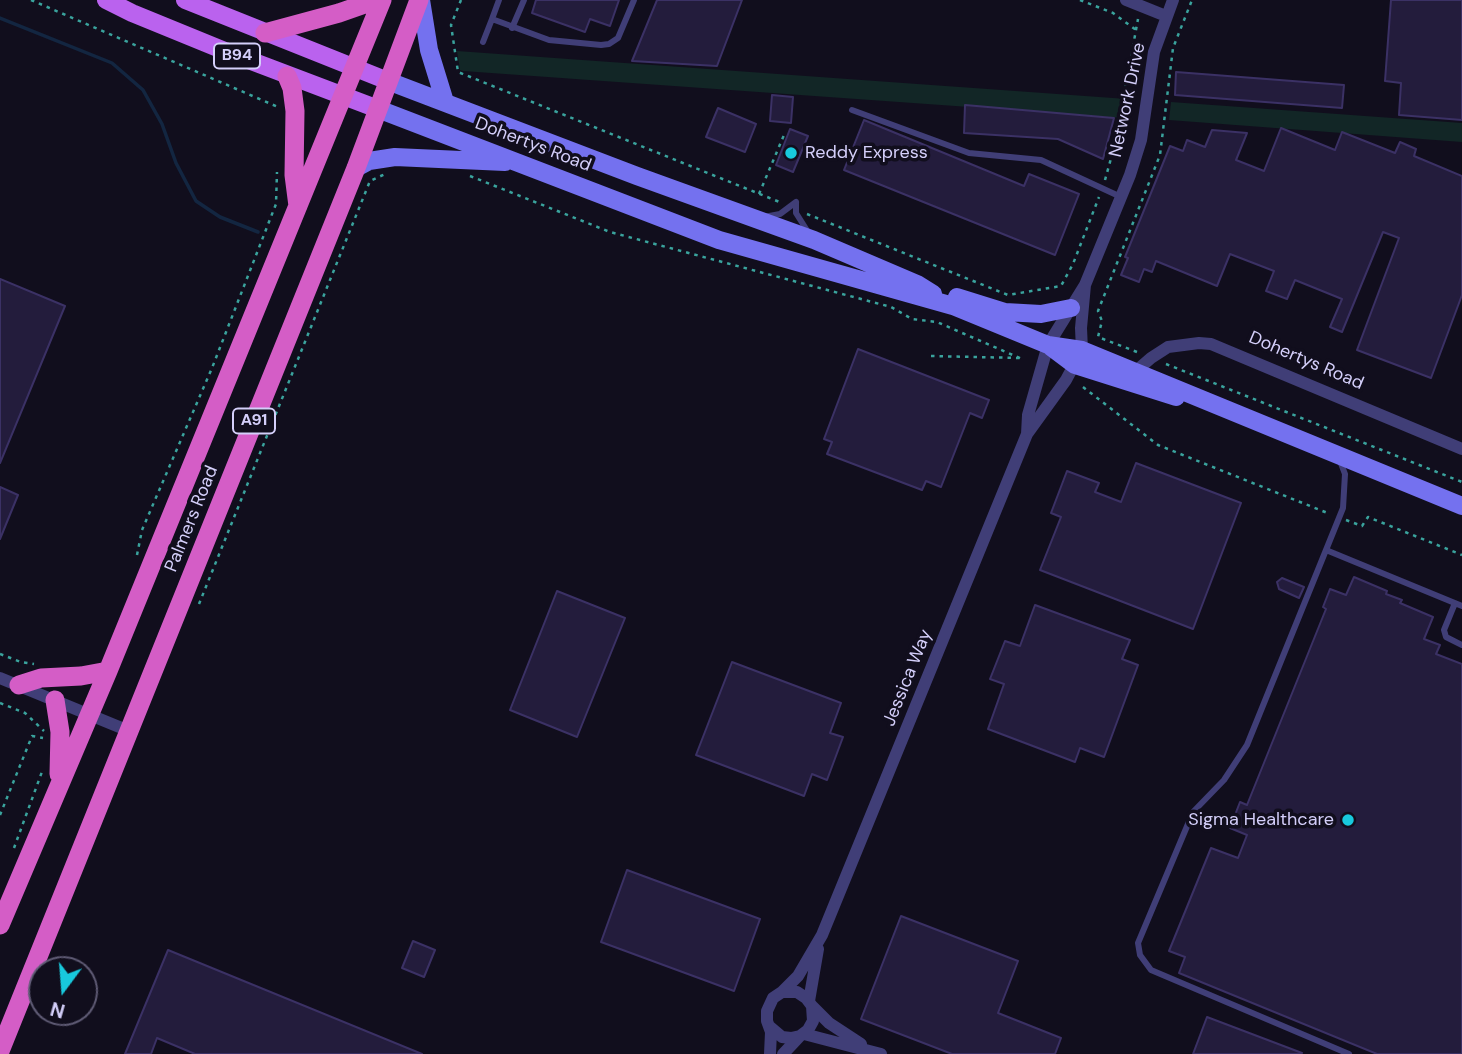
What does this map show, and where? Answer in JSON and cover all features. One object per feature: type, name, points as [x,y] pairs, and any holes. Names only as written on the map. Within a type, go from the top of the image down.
[{"type":"highway","points":[[265,33],[376,0]]},
{"type":"highway","name":"Palmers Road","points":[[0,925],[108,671],[383,0]]},
{"type":"highway","name":"Palmers Road","points":[[0,1051],[356,168],[420,0]]},
{"type":"highway","points":[[287,76],[295,111],[293,175],[298,207]]},
{"type":"highway","points":[[19,685],[41,678],[81,676],[108,671]]},
{"type":"highway","points":[[55,700],[60,732],[59,786]]},
{"type":"main road","name":"Dohertys Road","points":[[106,0],[287,76],[719,240],[953,306],[1161,394],[1227,411]]},
{"type":"main road","name":"Dohertys Road","points":[[185,0],[388,81],[814,240],[917,284],[953,306]]},
{"type":"main road","points":[[420,0],[429,50],[445,102]]},
{"type":"main road","points":[[356,168],[369,161],[395,156],[522,163]]},
{"type":"main road","points":[[917,284],[1005,312],[1041,314],[1070,308]]},
{"type":"main road","name":"Dohertys Road","points":[[1078,358],[1136,371],[1227,411],[1462,506]]},
{"type":"street","points":[[1126,0],[1166,16]]},
{"type":"street","name":"Network Drive","points":[[1048,345],[1085,285],[1121,197],[1141,140],[1154,52],[1173,0]]},
{"type":"street","name":"Network Drive","points":[[1078,358],[1085,285]]},
{"type":"street","name":"Dohertys Road","points":[[1136,371],[1168,347],[1211,344],[1462,449]]},
{"type":"street","name":"Jessica Way","points":[[1027,434],[1028,415],[1048,345]]},
{"type":"street","name":"Jessica Way","points":[[782,992],[798,976],[822,935],[1027,434],[1078,358]]},
{"type":"street","points":[[0,678],[129,731]]},
{"type":"street","name":"Jessica Way","points":[[811,1004],[811,980],[822,935]]},
{"type":"street","points":[[770,1054],[771,1032],[766,1016],[768,1006],[782,992],[797,992],[834,1027],[875,1052]]},
{"type":"street","points":[[783,1054],[813,1021],[811,1004]]},
{"type":"street","points":[[769,1026],[782,1037],[802,1035],[875,1052]]},
{"type":"lane","points":[[483,42],[499,0]]},
{"type":"lane","points":[[512,27],[524,0]]},
{"type":"lane","points":[[492,19],[549,40],[609,44],[618,38],[634,0]]},
{"type":"lane","points":[[852,110],[969,153],[1041,160],[1121,197]]},
{"type":"lane","points":[[754,218],[780,214],[793,208],[814,240]]},
{"type":"lane","points":[[1338,455],[1345,474],[1345,494],[1339,517],[1247,745],[1224,780],[1193,812],[1138,943],[1140,955],[1151,970],[1349,1054]]},
{"type":"lane","points":[[1326,550],[1459,605],[1444,630],[1446,637],[1462,645]]},
{"type":"path","points":[[31,0],[279,107]]},
{"type":"path","points":[[461,0],[451,25],[458,72],[1008,295],[1061,286],[1073,264],[1102,188],[1115,144],[1142,6]]},
{"type":"path","points":[[1080,0],[1113,13],[1136,30]]},
{"type":"path","points":[[759,194],[784,135]]},
{"type":"path","points":[[136,560],[142,530],[212,368],[276,204],[277,162]]},
{"type":"path","points":[[199,604],[370,181],[390,172]]},
{"type":"path","points":[[466,174],[610,232],[891,307],[912,319],[937,322],[1022,359],[931,356]]},
{"type":"path","points":[[1098,337],[1462,482]]},
{"type":"path","points":[[1083,387],[1158,446],[1362,527],[1368,517],[1462,555]]},
{"type":"path","points":[[0,654],[20,662]]},
{"type":"path","points":[[0,703],[25,713],[49,735]]},
{"type":"path","points":[[0,814],[32,736],[43,738],[44,749]]},
{"type":"path","points":[[14,849],[46,761]]},
{"type":"green space","points":[[457,51],[1127,99],[1124,118],[463,71],[460,70]]},
{"type":"green space","points":[[1171,102],[1462,123],[1462,142],[1169,120]]},
{"type":"building","points":[[536,0],[619,0],[610,26],[590,19],[585,32],[532,13]]},
{"type":"building","points":[[657,0],[742,0],[717,66],[632,61]]},
{"type":"building","points":[[1391,0],[1462,0],[1462,120],[1399,115],[1401,83],[1385,81]]},
{"type":"building","points":[[1176,72],[1344,85],[1342,108],[1175,95]]},
{"type":"building","points":[[772,95],[793,97],[791,123],[770,121]]},
{"type":"building","points":[[965,105],[1114,118],[1103,159],[1058,139],[964,133]]},
{"type":"building","points":[[718,108],[756,124],[745,152],[706,137]]},
{"type":"building","points":[[864,120],[1024,186],[1029,174],[1079,194],[1055,255],[844,170]]},
{"type":"building","points":[[1281,128],[1335,150],[1342,132],[1395,153],[1400,142],[1416,149],[1414,156],[1462,176],[1462,295],[1431,378],[1357,350],[1399,238],[1383,232],[1342,332],[1330,327],[1342,299],[1295,280],[1287,299],[1266,291],[1274,271],[1230,254],[1217,286],[1156,261],[1152,272],[1144,269],[1139,282],[1121,275],[1128,258],[1125,257],[1170,146],[1183,151],[1187,140],[1205,147],[1212,130],[1247,133],[1236,160],[1264,171]]},
{"type":"building","name":"Reddy Express","points":[[790,129],[808,136],[793,172],[776,165]]},
{"type":"building","points":[[0,279],[65,306],[0,463]]},
{"type":"building","points":[[858,349],[989,400],[982,418],[970,413],[941,487],[926,481],[922,490],[827,454],[832,442],[824,439]]},
{"type":"building","points":[[1136,463],[1241,503],[1193,629],[1040,570],[1061,517],[1051,513],[1067,471],[1099,483],[1095,492],[1121,502]]},
{"type":"building","points":[[0,487],[18,495],[0,539]]},
{"type":"building","name":"Sigma Healthcare","points":[[1354,577],[1387,591],[1386,594],[1402,600],[1400,603],[1433,617],[1424,639],[1440,645],[1436,654],[1462,664],[1462,1054],[1377,1054],[1179,973],[1185,957],[1169,951],[1211,848],[1238,858],[1247,835],[1230,828],[1240,802],[1247,805],[1326,609],[1323,607],[1330,589],[1346,595]]},
{"type":"building","points":[[1282,578],[1304,587],[1299,598],[1279,589],[1277,582]]},
{"type":"building","points":[[557,591],[625,618],[577,737],[510,710]]},
{"type":"building","points":[[1035,605],[1130,640],[1122,659],[1138,665],[1104,757],[1080,748],[1075,762],[988,729],[1004,684],[990,679],[1005,641],[1020,646]]},
{"type":"building","points":[[732,662],[841,703],[830,733],[843,737],[827,780],[812,774],[804,796],[696,755]]},
{"type":"building","points":[[627,870],[760,919],[734,991],[601,942]]},
{"type":"building","points":[[901,916],[1018,961],[998,1013],[1061,1038],[1055,1054],[952,1054],[861,1019]]},
{"type":"building","points":[[413,941],[435,950],[424,977],[402,968]]},
{"type":"building","points":[[168,950],[422,1054],[195,1054],[157,1038],[151,1054],[125,1054]]},
{"type":"building","points":[[1207,1017],[1302,1053],[1193,1054]]},
{"type":"waterway","points":[[0,18],[112,63],[143,90],[162,124],[176,163],[196,201],[220,217],[258,232]]},
{"type":"place","name":"Reddy Express","points":[[791,153]]},
{"type":"place","name":"Sigma Healthcare","points":[[1348,820]]}]
